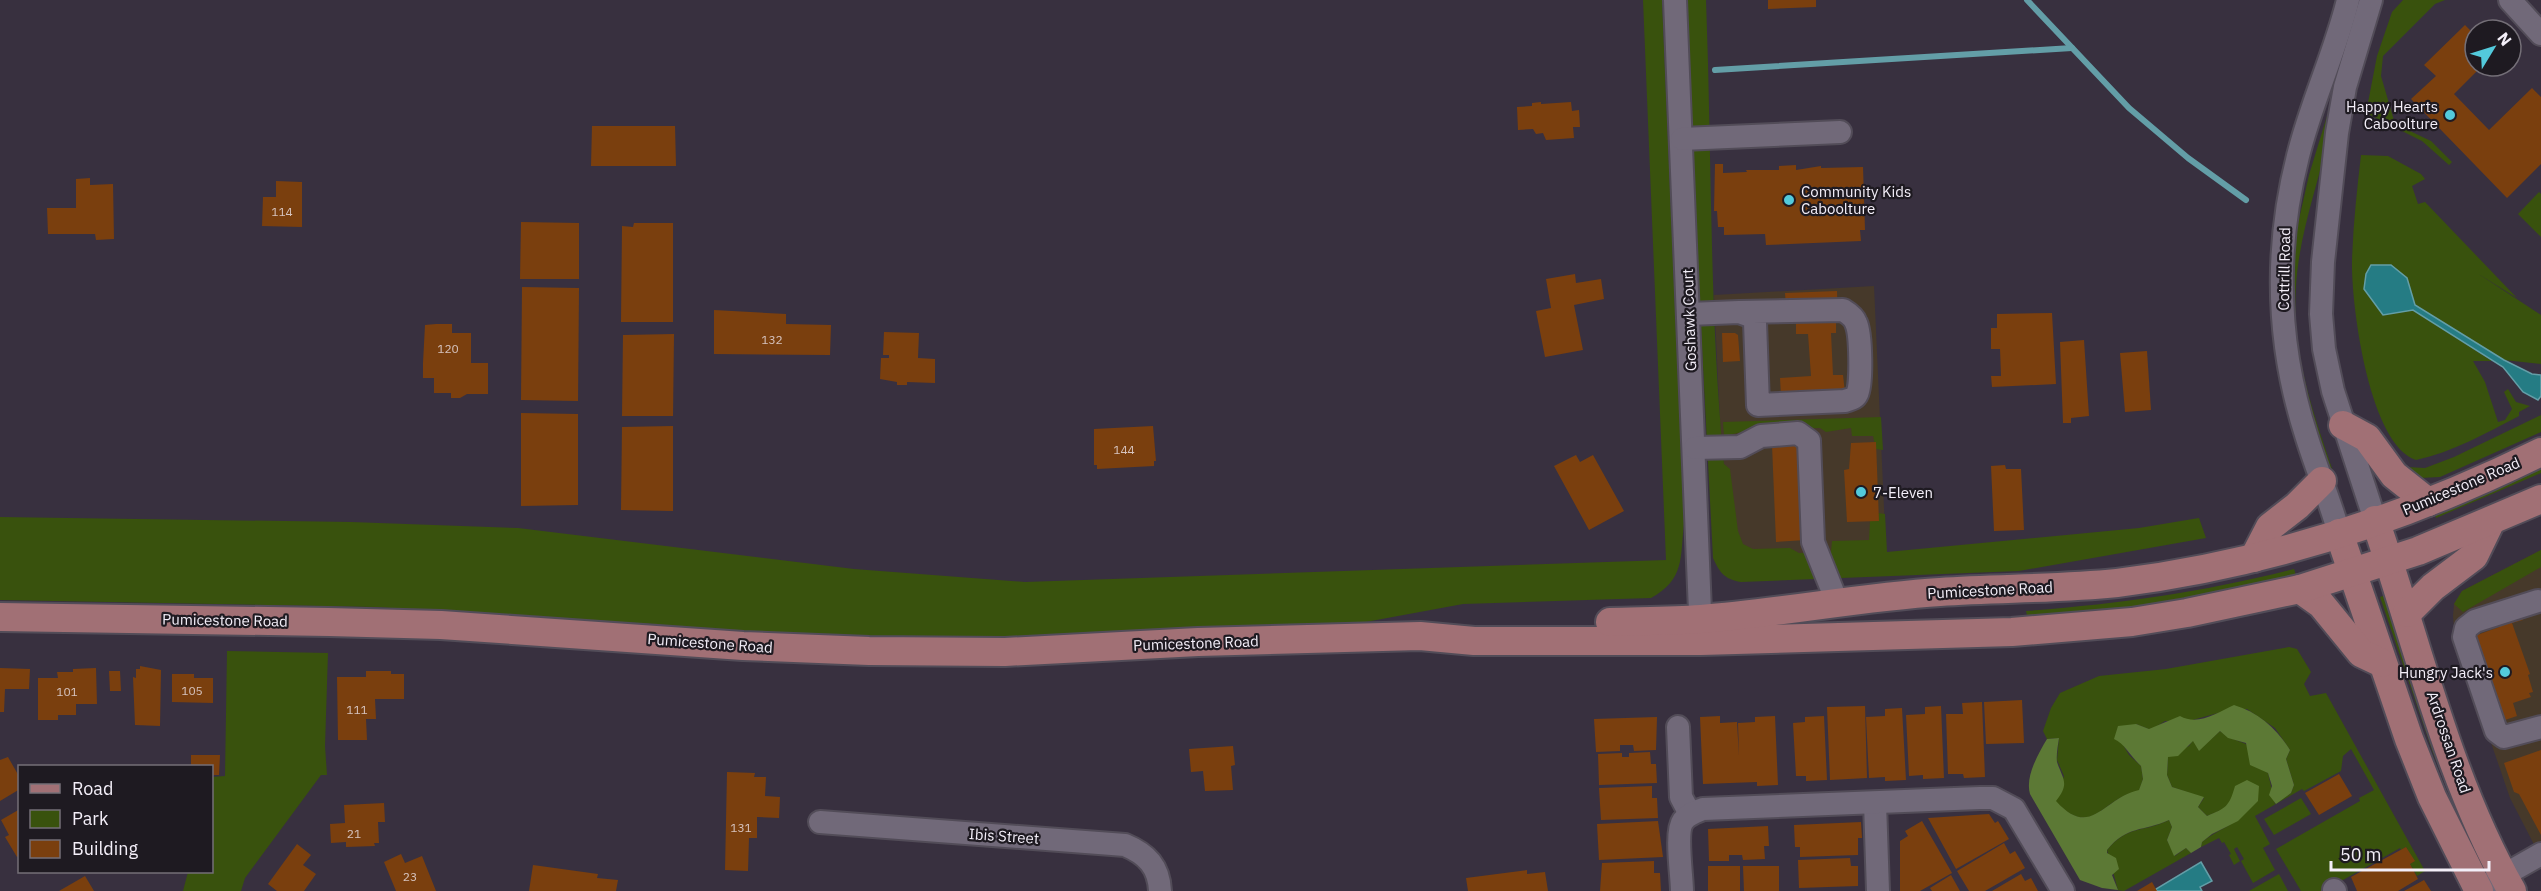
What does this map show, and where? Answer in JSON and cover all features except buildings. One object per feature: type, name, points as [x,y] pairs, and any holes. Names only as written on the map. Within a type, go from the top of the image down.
[{"type":"main road","points":[[2343,425],[2367,438],[2394,475],[2428,502]]},
{"type":"main road","name":"Pumicestone Road","points":[[1701,630],[1837,602],[1939,592],[2116,582],[2253,558],[2339,533],[2428,502],[2541,452]]},
{"type":"main road","points":[[2253,558],[2270,527],[2297,506],[2322,481]]},
{"type":"main road","name":"Pumicestone Road","points":[[0,618],[420,624],[743,646],[880,651],[1005,652],[1198,642],[1420,636],[1467,626],[2000,633],[2132,621],[2187,613],[2300,588],[2390,561],[2541,499]]},
{"type":"main road","name":"Ardrossan Road","points":[[2375,520],[2458,773],[2480,828],[2508,883]]},
{"type":"main road","points":[[2407,613],[2433,587],[2474,556],[2490,521]]},
{"type":"main road","name":"Cottrill Road","points":[[2339,533],[2352,573]]},
{"type":"main road","points":[[2352,573],[2428,789],[2479,891]]},
{"type":"main road","points":[[2300,588],[2334,617],[2361,653],[2382,663]]},
{"type":"street","name":"Goshawk Court","points":[[1675,0],[1701,630]]},
{"type":"street","name":"Cottrill Road","points":[[2339,533],[2307,438],[2287,352],[2280,289],[2285,217],[2298,154],[2348,0]]},
{"type":"street","points":[[2371,0],[2345,87],[2337,133],[2323,262],[2321,314],[2324,349],[2333,391],[2375,520]]},
{"type":"street","points":[[2510,0],[2541,34]]},
{"type":"street","points":[[1682,139],[1840,132]]},
{"type":"street","points":[[1689,314],[1739,312],[1843,310],[1857,323],[1861,376],[1858,393],[1854,398],[1845,401],[1758,405],[1755,322],[1752,317],[1739,312]]},
{"type":"street","points":[[1695,448],[1740,447],[1761,436],[1798,433],[1809,441],[1813,542],[1837,602]]},
{"type":"street","points":[[2538,601],[2475,621],[2466,628],[2464,637],[2496,731],[2504,737],[2541,727]]},
{"type":"street","points":[[1678,727],[1681,797],[1690,814]]},
{"type":"street","points":[[1682,891],[1680,834],[1682,821],[1690,814],[1703,809],[1980,798],[1993,798],[2014,809],[2063,891]]},
{"type":"street","points":[[1875,803],[1878,891]]},
{"type":"street","name":"Ibis Street","points":[[820,822],[1125,844],[1150,860],[1156,869],[1160,891]]},
{"type":"street","points":[[2479,891],[2508,883],[2541,854]]},
{"type":"shaded area","points":[[1874,286],[1886,552],[1745,555],[1728,506],[1720,422],[1714,295]]},
{"type":"shaded area","points":[[2541,550],[2541,858],[2510,798],[2455,638],[2453,616],[2454,604],[2462,591]]},
{"type":"green space","points":[[1643,0],[1662,0],[1684,523],[1679,566],[1670,583],[1651,598],[1463,604],[1344,626],[905,640],[768,634],[653,624],[375,607],[0,600],[0,517],[351,522],[518,528],[854,569],[1025,582],[1666,560]]},
{"type":"green space","points":[[1684,0],[1706,0],[1713,290],[1719,406],[1724,464],[1730,469],[1738,531],[1743,544],[1753,549],[1790,548],[1799,553],[1831,552],[1832,541],[1869,540],[1870,521],[1879,521],[1878,513],[1885,514],[1887,552],[2139,528],[2199,518],[2206,538],[2019,571],[1741,582],[1723,574],[1713,558]]},
{"type":"green space","points":[[2403,0],[2445,0],[2435,4],[2383,56],[2381,76],[2395,124],[2431,141],[2452,162],[2449,165],[2422,141],[2366,113],[2377,56],[2392,12]]},
{"type":"green space","points":[[2334,93],[2328,139],[2301,248],[2295,311],[2306,383],[2335,477],[2329,480],[2312,430],[2287,306],[2295,237],[2309,175]]},
{"type":"green space","points":[[2361,155],[2388,156],[2421,174],[2425,179],[2412,186],[2418,204],[2425,202],[2517,298],[2477,273],[2541,315],[2541,364],[2504,360],[2415,305],[2407,278],[2413,310],[2492,361],[2473,361],[2485,382],[2498,422],[2505,420],[2512,409],[2504,392],[2508,389],[2516,402],[2530,406],[2519,412],[2519,416],[2469,441],[2430,457],[2416,460],[2400,449],[2386,429],[2375,402],[2359,339],[2352,261]]},
{"type":"green space","points":[[2539,192],[2541,194],[2541,237],[2518,214]]},
{"type":"green space","points":[[2541,415],[2541,432],[2440,477],[2420,478],[2406,467],[2425,468],[2454,457]]},
{"type":"green space","points":[[1881,417],[1883,450],[1876,449],[1873,436],[1852,436],[1851,428],[1826,432],[1820,428],[1751,430],[1724,436],[1723,422]]},
{"type":"green space","points":[[2541,466],[2541,473],[2436,518],[2434,512]]},
{"type":"green space","points":[[2541,550],[2541,567],[2463,612],[2454,604],[2462,591]]},
{"type":"green space","points":[[2294,569],[2296,575],[2263,584],[2163,604],[2028,619],[2026,611],[2161,596]]},
{"type":"green space","points":[[2388,594],[2490,858],[2479,864],[2433,753],[2380,597]]},
{"type":"green space","points":[[2289,647],[2297,649],[2311,672],[2304,684],[2310,696],[2326,693],[2425,871],[2417,876],[2410,864],[2414,861],[2406,847],[2401,850],[2400,848],[2327,891],[2301,891],[2276,849],[2360,801],[2359,798],[2374,790],[2351,749],[2343,756],[2341,771],[2304,791],[2302,789],[2255,816],[2270,844],[2263,848],[2275,870],[2253,883],[2241,861],[2244,859],[2237,847],[2234,849],[2240,861],[2234,865],[2229,855],[2231,854],[2219,838],[2201,847],[2202,842],[2247,811],[2230,803],[2224,809],[2207,816],[2198,807],[2204,798],[2172,787],[2167,775],[2168,756],[2189,746],[2193,740],[2199,750],[2220,731],[2246,744],[2260,768],[2268,773],[2275,804],[2291,793],[2294,785],[2286,759],[2290,750],[2275,728],[2247,709],[2218,713],[2189,721],[2165,721],[2151,730],[2136,724],[2122,743],[2129,755],[2141,766],[2143,779],[2139,791],[2126,795],[2089,817],[2079,817],[2068,812],[2055,801],[2064,776],[2057,760],[2059,738],[2047,739],[2043,731],[2051,708],[2060,693],[2099,676],[2166,669]]},
{"type":"green space","points":[[227,651],[328,653],[325,746],[327,775],[321,775],[245,878],[241,891],[183,891],[188,873],[213,873],[213,777],[225,776]]},
{"type":"green space","points":[[2234,705],[2266,722],[2290,750],[2286,759],[2294,785],[2291,793],[2276,804],[2269,795],[2272,786],[2268,773],[2250,765],[2246,743],[2228,738],[2220,731],[2199,751],[2193,741],[2178,756],[2168,757],[2167,775],[2172,787],[2204,797],[2198,807],[2207,816],[2226,806],[2235,786],[2247,780],[2259,786],[2258,801],[2238,821],[2212,834],[2202,842],[2201,847],[2191,853],[2186,848],[2174,856],[2167,840],[2172,827],[2169,820],[2121,836],[2107,850],[2107,853],[2116,858],[2119,869],[2112,875],[2118,890],[2102,888],[2080,880],[2030,794],[2031,773],[2047,739],[2059,738],[2057,762],[2064,785],[2056,801],[2068,812],[2079,817],[2088,817],[2127,794],[2139,790],[2143,779],[2141,766],[2114,739],[2118,726],[2136,724],[2149,729],[2180,716],[2194,720],[2201,719]]},
{"type":"green space","points":[[2301,798],[2311,814],[2274,835],[2264,819]]},
{"type":"green space","points":[[2169,820],[2172,827],[2167,840],[2175,856],[2186,848],[2191,853],[2124,891],[2102,888],[2118,890],[2107,850],[2129,833]]},
{"type":"green space","points":[[2279,874],[2288,891],[2249,891]]},
{"type":"water","points":[[2371,265],[2391,265],[2407,278],[2415,305],[2504,360],[2532,374],[2541,375],[2541,396],[2538,400],[2523,392],[2503,367],[2413,310],[2383,315],[2364,289],[2366,274]]},
{"type":"water","points":[[2201,862],[2212,881],[2200,887],[2202,891],[2157,891],[2156,889]]},
{"type":"waterway","points":[[2027,0],[2129,108],[2188,158],[2246,200]]},
{"type":"waterway","points":[[1715,70],[2072,48]]},
{"type":"place","name":"Happy Hearts Caboolture","points":[[2450,115]]},
{"type":"place","name":"Community Kids Caboolture","points":[[1789,200]]},
{"type":"place","name":"7-Eleven","points":[[1861,492]]},
{"type":"place","name":"Hungry Jack's","points":[[2505,672]]}]
